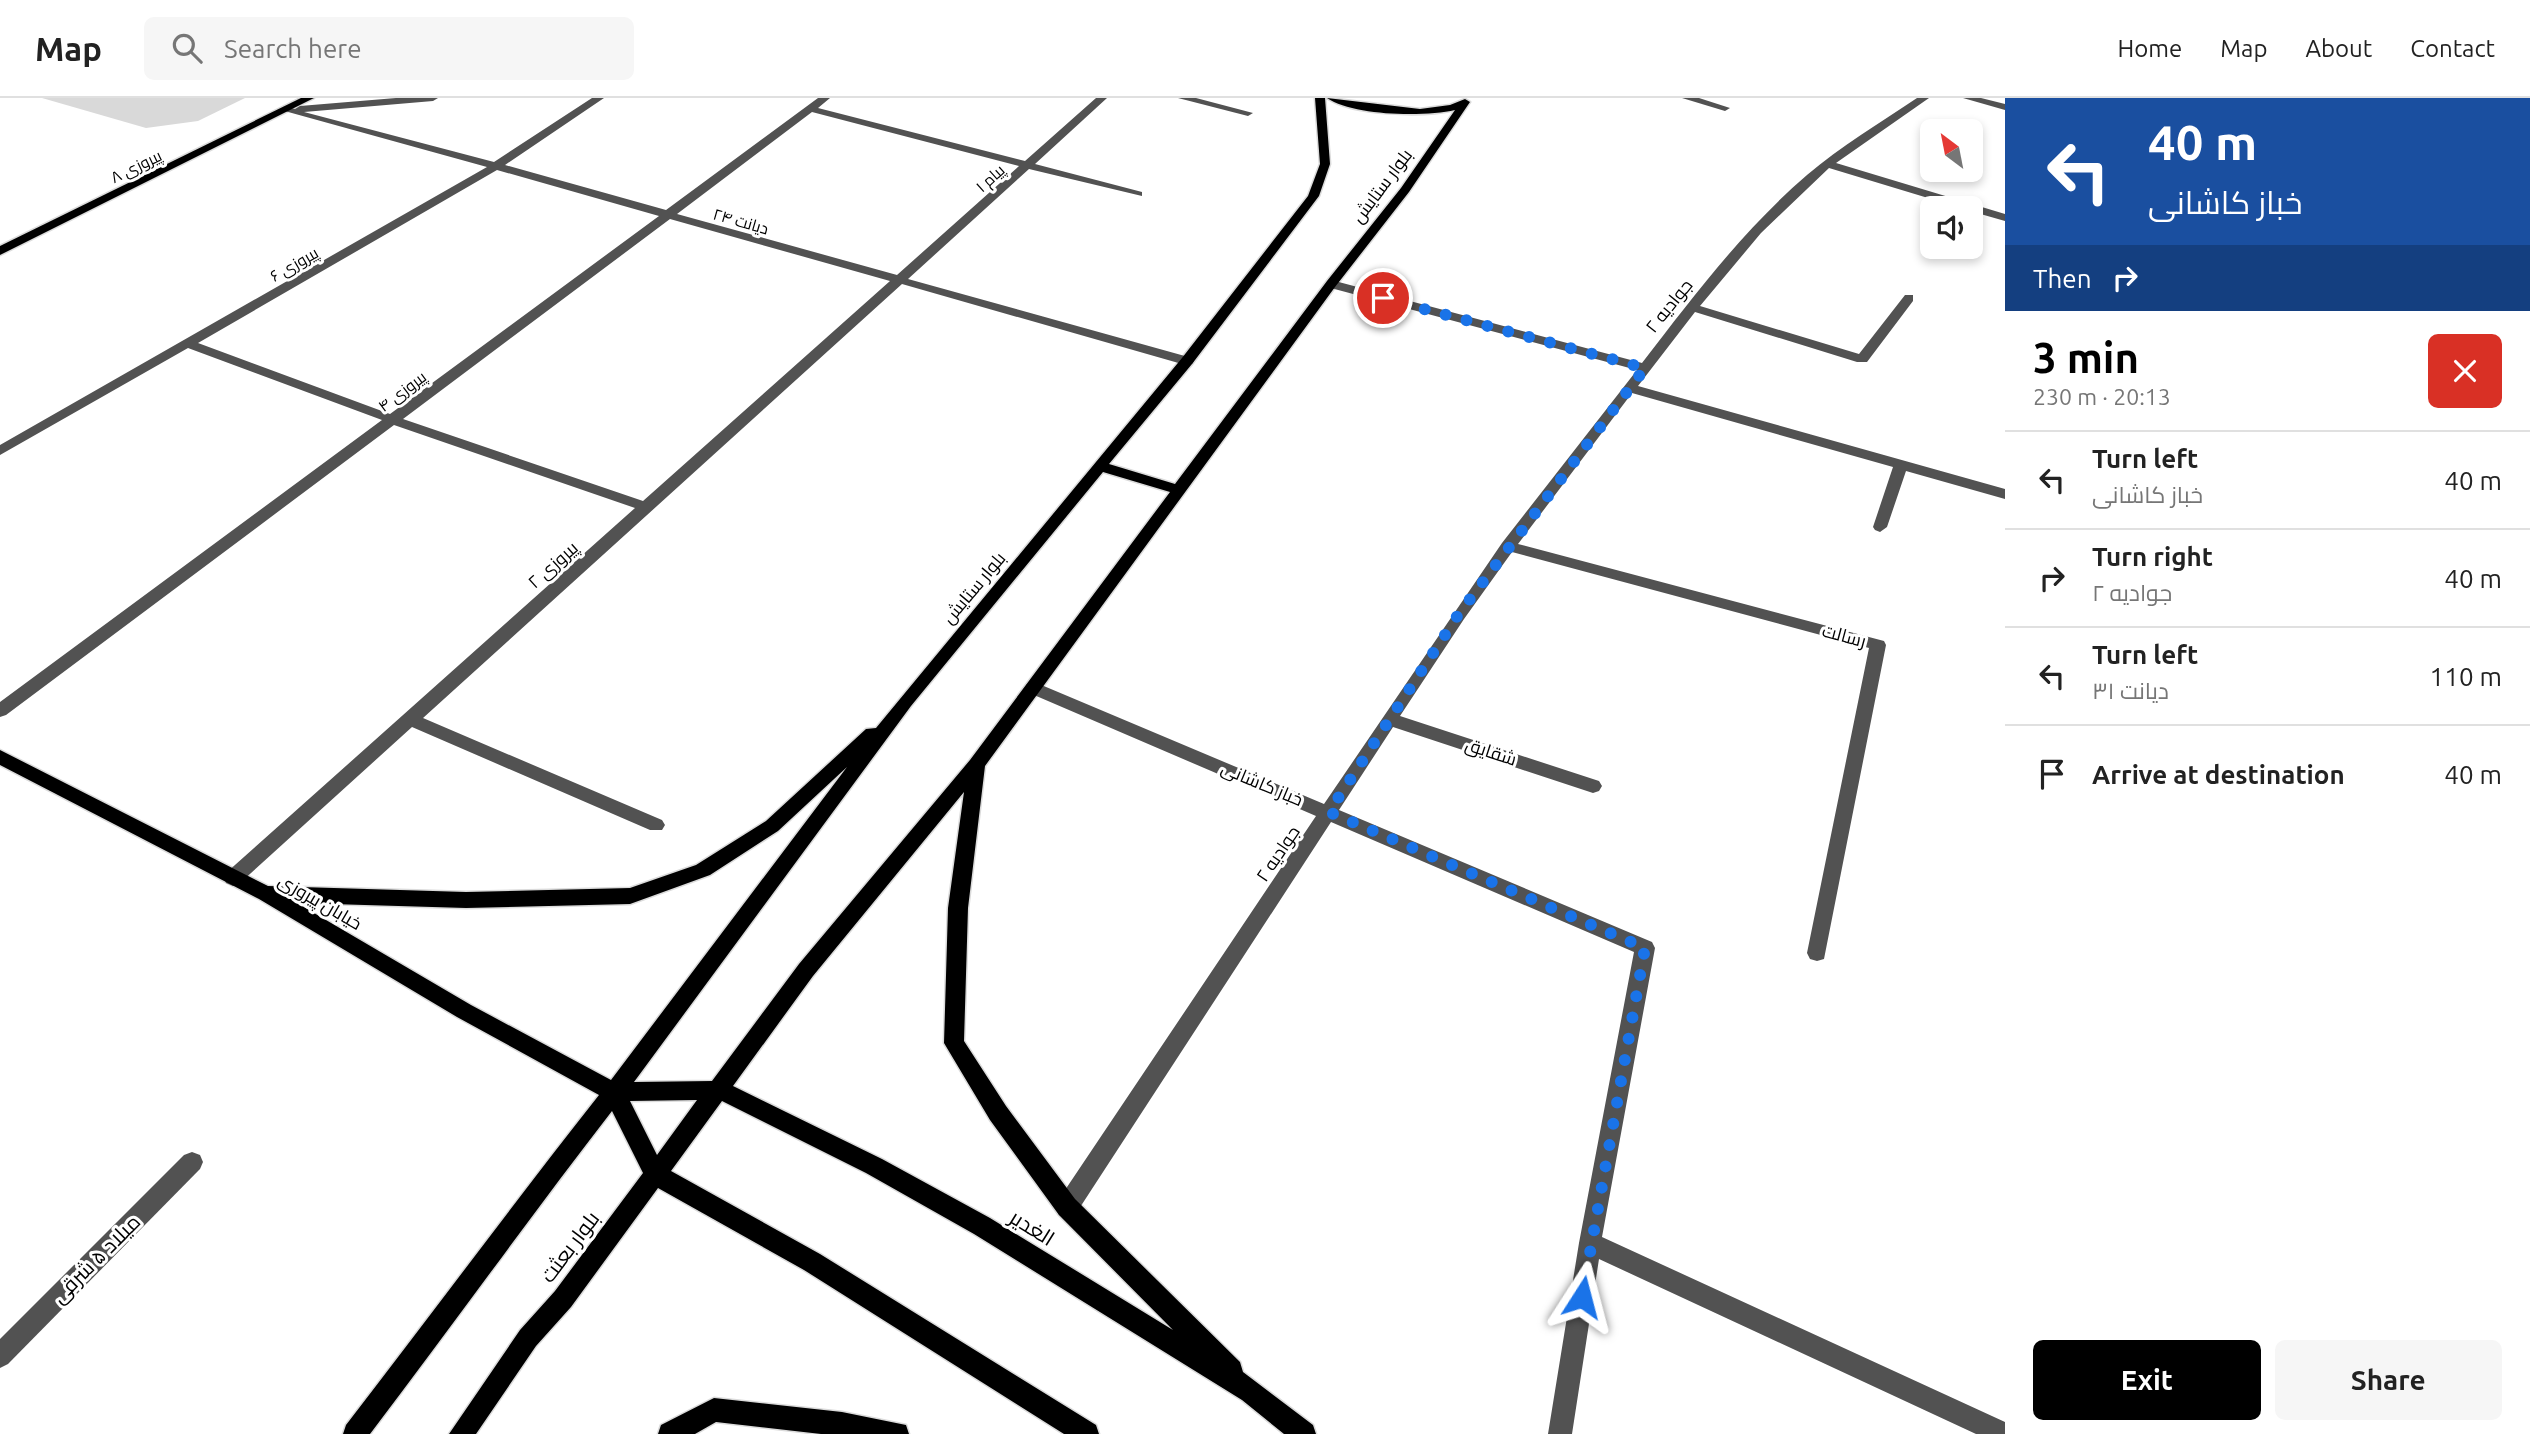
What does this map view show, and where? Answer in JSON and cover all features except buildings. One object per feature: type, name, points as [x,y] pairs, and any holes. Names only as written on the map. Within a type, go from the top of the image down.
[{"type":"main road","name":"پیروزی ۸","points":[[0,251],[309,98]]},
{"type":"main road","name":"بلوار ستایش","points":[[614,1092],[905,702],[1187,361],[1313,196],[1325,164],[1320,98]]},
{"type":"main road","points":[[1332,98],[1383,109],[1427,111],[1466,101]]},
{"type":"main road","name":"بلوار ستایش","points":[[720,1090],[806,970],[975,765],[1178,489],[1405,190],[1466,101]]},
{"type":"main road","points":[[1100,466],[1178,489]]},
{"type":"main road","points":[[266,894],[466,900],[630,896],[703,870],[772,826],[905,702]]},
{"type":"main road","name":"خیابان پیروزی","points":[[0,757],[266,894],[464,1011],[614,1092]]},
{"type":"main road","points":[[975,765],[958,908],[954,1043],[998,1113],[1067,1207],[1251,1391]]},
{"type":"main road","points":[[614,1092],[720,1090]]},
{"type":"main road","name":"بلوار بعثت","points":[[461,1434],[528,1338],[563,1299],[720,1090]]},
{"type":"main road","name":"الغدیر","points":[[720,1090],[874,1166],[982,1226],[1251,1391],[1304,1434]]},
{"type":"main road","points":[[614,1092],[655,1174],[812,1262],[1087,1434]]},
{"type":"main road","points":[[355,1434],[457,1300],[493,1247],[614,1092]]},
{"type":"main road","points":[[670,1434],[714,1410],[842,1424],[897,1434]]},
{"type":"street","points":[[286,110],[433,98]]},
{"type":"street","name":"پیروزی ۶","points":[[0,451],[496,166],[599,98]]},
{"type":"street","name":"پیروزی ۴","points":[[0,711],[825,98]]},
{"type":"street","name":"پیام ۱","points":[[898,281],[1102,98]]},
{"type":"street","points":[[1183,98],[1248,113]]},
{"type":"street","points":[[1687,98],[1726,108]]},
{"type":"street","name":"جوادیه ۲","points":[[1067,1207],[1507,547],[1691,307],[1774,212],[1828,164],[1924,98]]},
{"type":"street","points":[[1968,98],[2005,107]]},
{"type":"street","points":[[811,109],[1138,194]]},
{"type":"street","name":"دیانت ۲۴","points":[[286,110],[496,166],[1187,361]]},
{"type":"street","points":[[1828,164],[2005,218]]},
{"type":"street","name":"پیروزی ۲","points":[[233,878],[898,281]]},
{"type":"street","points":[[1331,285],[1645,368]]},
{"type":"street","points":[[1691,307],[1862,359],[1909,298]]},
{"type":"street","points":[[186,343],[393,420],[646,508]]},
{"type":"street","points":[[1629,388],[2005,494]]},
{"type":"street","points":[[1880,527],[1900,464]]},
{"type":"street","name":"رسالت","points":[[1507,547],[1878,645],[1817,953]]},
{"type":"street","name":"خباز کاشانی","points":[[1033,688],[1645,948],[1590,1243]]},
{"type":"street","points":[[409,719],[656,825]]},
{"type":"street","name":"شقایق","points":[[1390,719],[1593,786]]},
{"type":"street","name":"میلاد ۵ شرقی","points":[[0,1356],[192,1162]]},
{"type":"street","points":[[1560,1434],[1590,1243],[2004,1434]]},
{"type":"shaded area","points":[[42,98],[245,98],[198,121],[146,128]]},
{"type":"route","points":[[1383,298],[1645,368],[1458,615],[1329,812],[1645,948],[1582,1297]]}]
